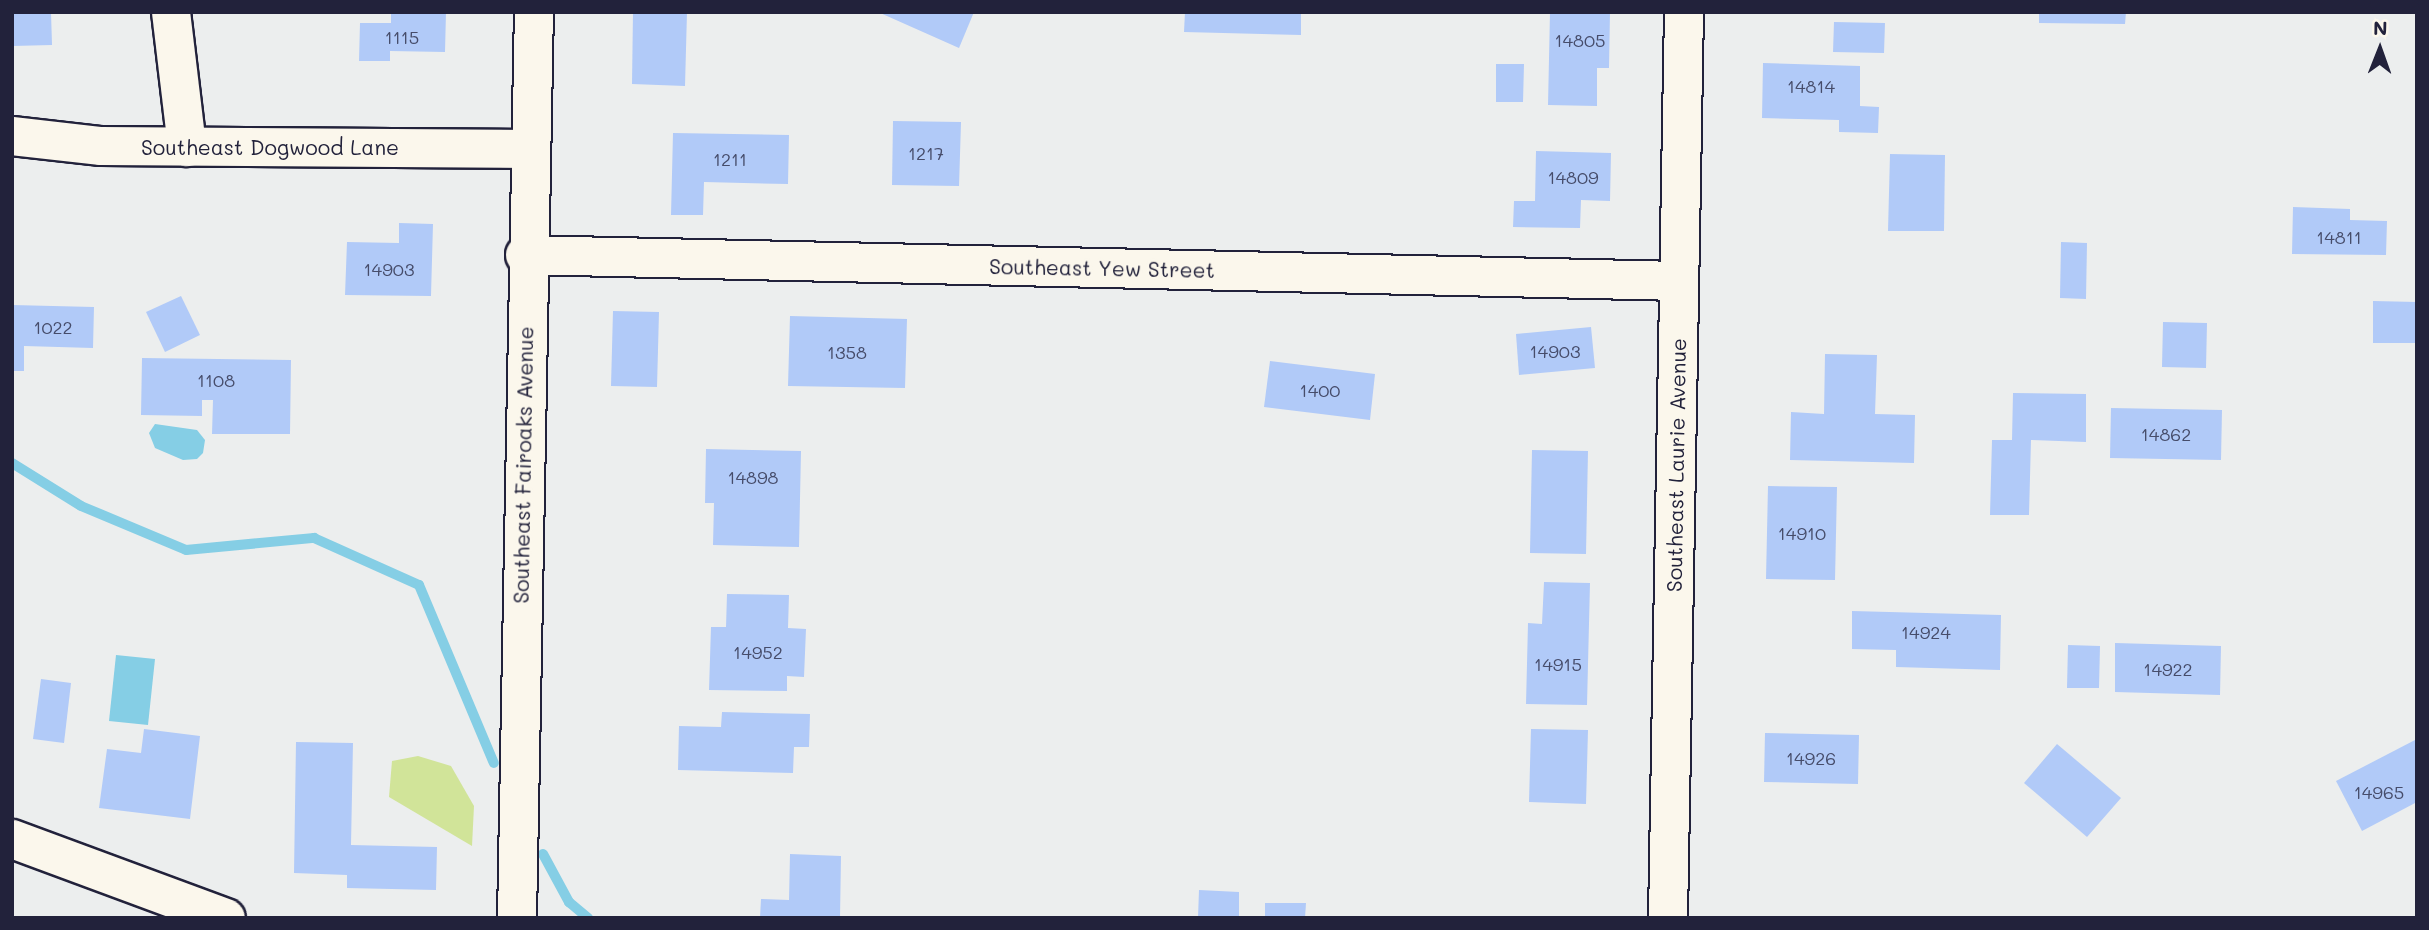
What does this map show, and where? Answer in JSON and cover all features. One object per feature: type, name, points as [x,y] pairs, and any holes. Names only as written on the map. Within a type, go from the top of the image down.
[{"type":"street","points":[[171,12],[187,147]]},
{"type":"street","name":"Southeast Fairoaks Avenue","points":[[517,918],[526,256],[534,12]]},
{"type":"street","name":"Southeast Laurie Avenue","points":[[1668,918],[1684,12]]},
{"type":"street","name":"Southeast Dogwood Lane","points":[[12,136],[187,147],[529,149]]},
{"type":"street","name":"Southeast Yew Street","points":[[526,256],[1679,281]]},
{"type":"street","points":[[12,839],[226,918]]},
{"type":"green space","points":[[418,756],[451,766],[474,806],[472,846],[389,797],[392,761]]},
{"type":"water","points":[[155,424],[197,430],[205,440],[203,453],[197,459],[183,460],[155,448],[149,433]]},
{"type":"water","points":[[116,655],[155,659],[148,725],[109,721]]},
{"type":"building","points":[[12,12],[51,12],[52,45],[12,46]]},
{"type":"building","points":[[391,12],[446,12],[445,52],[390,51],[390,61],[359,61],[360,23],[391,23]]},
{"type":"building","points":[[633,12],[687,12],[685,86],[632,84]]},
{"type":"building","points":[[878,12],[974,12],[959,48]]},
{"type":"building","points":[[1185,12],[1301,12],[1301,35],[1184,32]]},
{"type":"building","points":[[1550,12],[1610,12],[1609,68],[1597,68],[1597,106],[1548,105]]},
{"type":"building","points":[[2039,12],[2126,12],[2125,24],[2039,23]]},
{"type":"building","points":[[1834,22],[1885,23],[1884,53],[1833,52]]},
{"type":"building","points":[[1763,63],[1860,66],[1860,106],[1879,107],[1878,133],[1839,132],[1839,120],[1762,118]]},
{"type":"building","points":[[1496,64],[1524,64],[1523,102],[1496,102]]},
{"type":"building","points":[[893,121],[961,122],[959,186],[892,185]]},
{"type":"building","points":[[673,133],[789,135],[788,184],[704,182],[703,215],[671,215]]},
{"type":"building","points":[[1536,151],[1611,153],[1610,201],[1581,200],[1580,228],[1513,227],[1514,201],[1535,201]]},
{"type":"building","points":[[1890,154],[1945,155],[1944,231],[1888,231]]},
{"type":"building","points":[[2293,207],[2350,209],[2350,220],[2387,221],[2386,255],[2292,254]]},
{"type":"building","points":[[399,223],[433,224],[431,296],[345,295],[347,242],[399,243]]},
{"type":"building","points":[[2061,242],[2087,243],[2086,299],[2060,298]]},
{"type":"building","points":[[181,296],[200,335],[165,352],[146,312]]},
{"type":"building","points":[[2373,301],[2417,302],[2417,343],[2373,343]]},
{"type":"building","points":[[12,305],[94,307],[93,348],[24,346],[24,371],[12,371]]},
{"type":"building","points":[[613,311],[659,312],[657,387],[611,386]]},
{"type":"building","points":[[790,316],[907,319],[905,388],[788,386]]},
{"type":"building","points":[[2163,322],[2207,323],[2206,368],[2162,367]]},
{"type":"building","points":[[1591,327],[1595,368],[1519,375],[1516,334]]},
{"type":"building","points":[[1825,354],[1877,355],[1875,414],[1915,415],[1914,463],[1790,460],[1791,412],[1824,414]]},
{"type":"building","points":[[142,358],[291,360],[290,434],[212,434],[213,400],[202,400],[202,416],[141,415]]},
{"type":"building","points":[[1270,361],[1375,374],[1370,420],[1264,407]]},
{"type":"building","points":[[2013,393],[2086,394],[2086,442],[2031,440],[2029,515],[1990,515],[1992,440],[2012,440]]},
{"type":"building","points":[[2111,408],[2222,410],[2221,460],[2110,458]]},
{"type":"building","points":[[706,449],[801,451],[799,547],[713,545],[714,503],[705,503]]},
{"type":"building","points":[[1532,450],[1588,451],[1586,554],[1530,553]]},
{"type":"building","points":[[1768,486],[1837,487],[1835,580],[1766,579]]},
{"type":"building","points":[[1544,582],[1590,583],[1587,705],[1526,704],[1528,623],[1542,624]]},
{"type":"building","points":[[727,594],[789,595],[788,628],[806,629],[804,677],[787,676],[787,691],[709,690],[711,627],[726,627]]},
{"type":"building","points":[[1852,611],[2001,615],[2000,670],[1896,667],[1896,650],[1852,649]]},
{"type":"building","points":[[2115,643],[2221,646],[2220,695],[2115,692]]},
{"type":"building","points":[[2068,645],[2100,646],[2099,688],[2067,688]]},
{"type":"building","points":[[41,679],[71,683],[64,743],[33,739]]},
{"type":"building","points":[[722,712],[810,714],[809,747],[794,747],[793,773],[678,770],[679,726],[721,727]]},
{"type":"building","points":[[144,729],[200,736],[190,819],[99,808],[107,749],[141,753]]},
{"type":"building","points":[[1531,729],[1588,730],[1586,804],[1529,802]]},
{"type":"building","points":[[1765,733],[1859,735],[1858,784],[1764,782]]},
{"type":"building","points":[[2415,740],[2417,802],[2362,831],[2336,781]]},
{"type":"building","points":[[296,742],[353,743],[351,845],[437,847],[436,890],[347,888],[347,875],[294,873]]},
{"type":"building","points":[[2057,744],[2121,798],[2087,837],[2024,783]]},
{"type":"building","points":[[790,854],[841,856],[840,918],[760,918],[761,899],[789,900]]},
{"type":"building","points":[[1199,890],[1239,892],[1239,918],[1198,918]]},
{"type":"building","points":[[1265,903],[1306,903],[1305,918],[1265,918]]},
{"type":"waterway","points":[[12,463],[81,506],[186,550],[314,538],[419,585],[494,763]]},
{"type":"waterway","points":[[543,854],[569,902],[588,918]]}]
